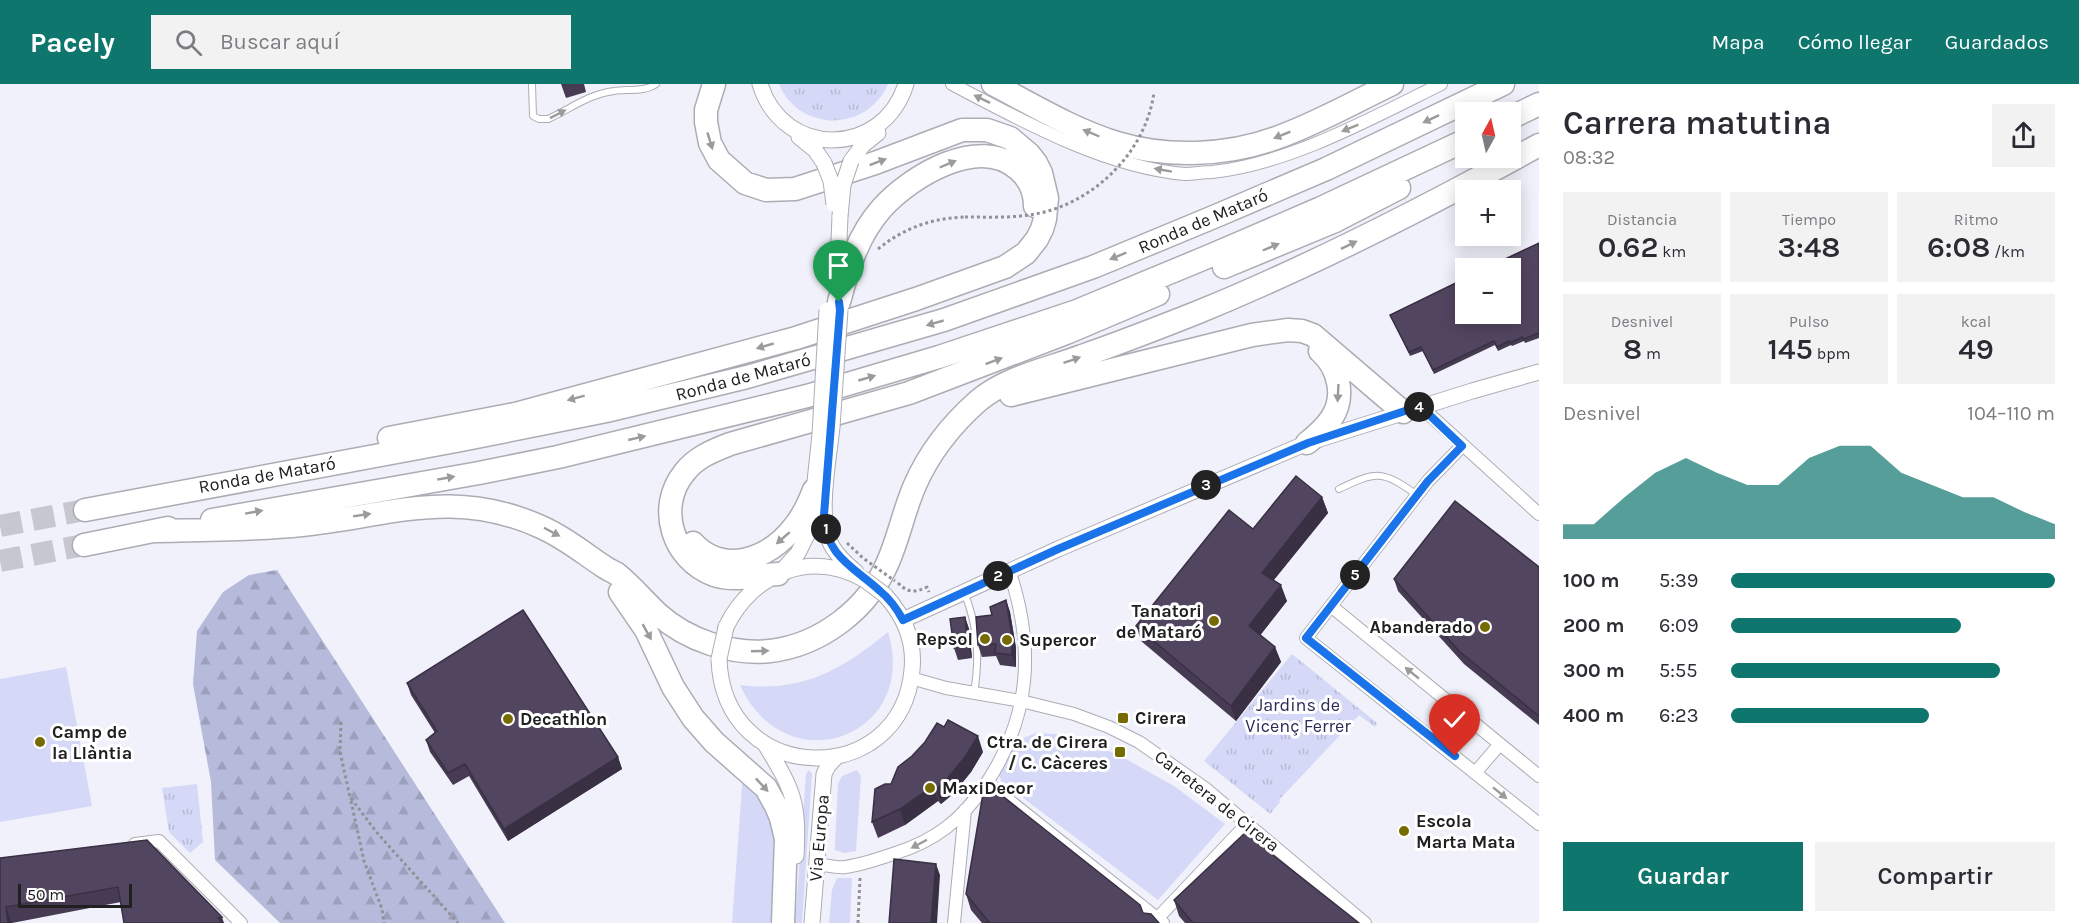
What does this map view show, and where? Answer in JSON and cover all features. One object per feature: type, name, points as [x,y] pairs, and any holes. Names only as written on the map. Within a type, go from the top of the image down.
[{"type":"highway","points":[[210,485],[283,461],[357,444],[515,414],[796,338],[991,273],[1014,262],[1026,253],[1037,239],[1045,219],[1047,198],[1041,173],[1029,154],[1010,138],[999,133],[974,129],[948,135],[808,186],[778,191],[756,187],[745,183],[726,168],[718,160],[710,143],[706,110],[714,84]]},
{"type":"highway","points":[[993,84],[1050,114],[1118,143],[1154,151],[1192,153],[1231,149],[1274,139],[1392,84]]},
{"type":"highway","name":"Ronda de Mataró","points":[[85,510],[616,409],[747,377],[944,320],[1093,267],[1216,216],[1326,169],[1503,84]]},
{"type":"highway","points":[[1521,113],[1539,104]]},
{"type":"highway","name":"Ronda de Mataró","points":[[156,531],[558,457],[807,396],[928,361],[1077,311],[1321,208],[1455,145]]},
{"type":"highway","points":[[84,545],[156,531],[240,530],[304,525],[403,508],[451,505],[498,512],[535,524],[573,544],[617,575],[666,621],[689,635],[731,649],[766,651],[779,649],[814,639],[845,619],[867,597],[886,566],[909,500],[923,469],[950,429],[981,399],[1014,380],[1158,328],[1317,260],[1388,226],[1539,145]]},
{"type":"highway","points":[[796,338],[816,325],[971,272],[1012,252],[1025,239],[1034,215],[1034,193],[1025,176],[1017,168],[1000,159],[971,156],[945,165],[910,185],[884,207],[865,231],[849,265],[836,307]]},
{"type":"highway","points":[[779,574],[727,578],[693,564],[678,547],[671,525],[671,502],[674,491],[679,480],[692,464],[712,450],[909,393],[1066,333],[1335,221],[1444,164],[1455,156]]},
{"type":"highway","points":[[965,414],[1023,392],[1252,335],[1288,330],[1302,331],[1321,340],[1412,409]]},
{"type":"highway","points":[[1210,345],[1226,349],[1293,336],[1315,346],[1326,356],[1335,373],[1339,396],[1332,418],[1308,443]]},
{"type":"highway","points":[[768,434],[747,449],[706,467],[688,487],[684,495],[682,516],[688,536],[694,544],[708,556],[717,559],[740,561],[756,556],[782,540],[793,530],[805,512],[814,490]]},
{"type":"highway","points":[[603,566],[611,582],[625,598],[646,630],[674,687],[693,718],[714,742],[760,782],[771,796],[781,818],[786,839],[783,923]]},
{"type":"street","points":[[760,84],[777,123],[814,150],[824,163],[833,190],[837,217],[836,307],[826,431],[824,515],[829,539],[840,547],[864,579]]},
{"type":"street","points":[[952,84],[1069,142],[1114,160],[1186,174],[1227,170],[1269,160],[1363,122],[1441,84]]},
{"type":"street","points":[[770,106],[785,123],[805,135],[816,138],[850,139],[871,130],[889,116],[904,91]]},
{"type":"street","points":[[837,217],[843,185],[851,160],[863,145],[899,114],[903,108],[904,91]]},
{"type":"street","points":[[903,620],[1009,570],[1308,443],[1412,409],[1539,372]]},
{"type":"street","points":[[1412,409],[1462,446],[1539,514]]},
{"type":"street","points":[[779,574],[798,553],[807,536],[812,519],[814,490],[826,431]]},
{"type":"street","points":[[1462,446],[1417,495],[1306,638],[1539,824]]},
{"type":"street","points":[[822,566],[850,572],[864,579],[885,595],[903,620],[912,655],[911,678],[901,708],[882,733],[861,748],[837,756],[818,758],[788,754],[765,744],[740,722],[728,703],[719,659],[723,638],[731,617],[744,598],[760,584],[779,574],[794,569],[822,566]]},
{"type":"street","points":[[818,864],[843,867],[910,849],[949,828],[978,797],[998,768],[1014,731],[1021,701],[1025,667],[1025,641],[1021,610],[1009,570]]},
{"type":"street","points":[[1331,606],[1539,776]]},
{"type":"street","name":"Carretera de Cirera","points":[[911,678],[946,688],[1021,701],[1074,714],[1109,727],[1139,742],[1182,771],[1248,823],[1365,923]]},
{"type":"street","name":"Via Europa","points":[[765,744],[787,779],[797,812],[790,923]]},
{"type":"street","points":[[1475,773],[1500,744]]},
{"type":"street","name":"Via Europa","points":[[812,923],[824,774],[837,756]]},
{"type":"street","points":[[987,783],[1158,921],[1248,823]]},
{"type":"street","points":[[954,923],[965,810]]},
{"type":"street","points":[[125,845],[159,840],[241,923]]},
{"type":"lane","points":[[532,84],[533,116],[539,119],[548,119],[560,114],[595,95],[611,91],[650,88],[656,84]]},
{"type":"lane","points":[[1339,489],[1368,476],[1384,476],[1417,495]]},
{"type":"lane","points":[[963,591],[974,615],[978,651],[979,662],[974,693]]},
{"type":"path","points":[[874,252],[915,226],[936,219],[1028,215],[1061,207],[1087,193],[1118,167],[1134,146],[1145,125],[1154,92]]},
{"type":"path","points":[[840,547],[863,558],[908,591],[914,592],[927,587],[935,605]]},
{"type":"path","points":[[341,722],[340,752],[364,861],[382,909],[384,923]]},
{"type":"path","points":[[350,797],[378,834],[458,923]]},
{"type":"path","points":[[858,923],[860,876]]},
{"type":"green space","points":[[779,84],[888,84],[878,100],[865,111],[850,118],[834,120],[817,118],[802,111],[789,100]]},
{"type":"green space","points":[[277,570],[505,923],[280,923],[215,860],[211,782],[193,684],[197,631],[223,592],[249,575]]},
{"type":"green space","points":[[888,632],[893,669],[885,699],[867,722],[843,736],[815,740],[787,734],[761,716],[740,685],[762,687],[782,685],[820,676],[871,646]]},
{"type":"green space","name":"Jardins de Vicenç Ferrer","points":[[1292,654],[1377,723],[1375,727],[1359,715],[1279,800],[1280,802],[1270,814],[1204,761]]},
{"type":"green space","name":"Camp de la Llàntia","points":[[66,667],[92,806],[0,822],[0,679]]},
{"type":"green space","points":[[1036,733],[1073,735],[1124,758],[1174,786],[1225,824],[1158,900],[1002,782],[998,773],[1018,740]]},
{"type":"green space","points":[[809,770],[812,774],[802,923],[795,923],[806,774]]},
{"type":"green space","points":[[857,770],[861,776],[856,851],[844,853],[835,850],[838,784],[842,776]]},
{"type":"green space","points":[[743,773],[776,822],[774,923],[732,923]]},
{"type":"green space","points":[[197,784],[203,842],[190,853],[169,832],[162,788]]},
{"type":"green space","points":[[837,878],[852,878],[850,923],[829,923],[832,890]]},
{"type":"building","points":[[1539,243],[1539,333],[1510,343],[1509,341],[1497,347],[1494,341],[1433,370],[1421,347],[1409,352],[1390,315],[1455,283],[1455,324],[1521,324],[1521,258],[1507,258]]},
{"type":"building","name":"Tanatori de Mataró","points":[[1296,476],[1322,497],[1262,573],[1281,585],[1249,626],[1275,647],[1231,706],[1136,626],[1229,510],[1253,529]]},
{"type":"building","name":"Abanderado","points":[[1455,501],[1539,567],[1539,716],[1460,652],[1394,579]]},
{"type":"building","points":[[1006,600],[1012,636],[1012,655],[995,653],[996,644],[978,645],[976,617],[992,615],[990,607]]},
{"type":"building","name":"Decathlon","points":[[523,610],[618,757],[504,829],[465,764],[448,773],[426,740],[437,731],[407,683]]},
{"type":"building","points":[[965,617],[968,646],[954,648],[950,619]]},
{"type":"building","points":[[948,720],[978,736],[965,757],[936,789],[933,786],[900,809],[872,822],[875,789],[891,784],[898,767],[925,742],[937,723],[944,727]]},
{"type":"building","points":[[985,782],[1140,905],[1143,913],[1151,914],[1159,923],[985,923],[989,922],[966,894]]},
{"type":"building","points":[[1245,833],[1359,923],[1193,923],[1174,900]]},
{"type":"building","points":[[147,840],[222,917],[218,918],[223,923],[124,923],[118,887],[6,907],[8,923],[0,923],[0,858]]},
{"type":"building","points":[[894,859],[936,864],[931,923],[889,923]]},
{"type":"tunnel","points":[[0,526],[85,510]]},
{"type":"tunnel","points":[[0,561],[84,545]]},
{"type":"place","name":"Tanatori de Mataró","points":[[1214,621]]},
{"type":"place","name":"Abanderado","points":[[1485,627]]},
{"type":"place","name":"Repsol","points":[[985,639]]},
{"type":"place","name":"Supercor","points":[[1007,640]]},
{"type":"place","name":"Cirera","points":[[1123,718]]},
{"type":"place","name":"Decathlon","points":[[508,719]]},
{"type":"place","name":"Camp de la Llàntia","points":[[40,742]]},
{"type":"place","name":"Ctra. de Cirera / C. Càceres","points":[[1120,752]]},
{"type":"place","name":"MaxiDecor","points":[[930,788]]},
{"type":"place","name":"Escola Marta Mata","points":[[1404,831]]},
{"type":"route","points":[[839,302],[824,515],[826,529],[834,550],[843,561],[885,595],[903,620],[963,591],[1192,491],[1308,443],[1420,406],[1462,446],[1428,481],[1306,638],[1455,756]]}]
